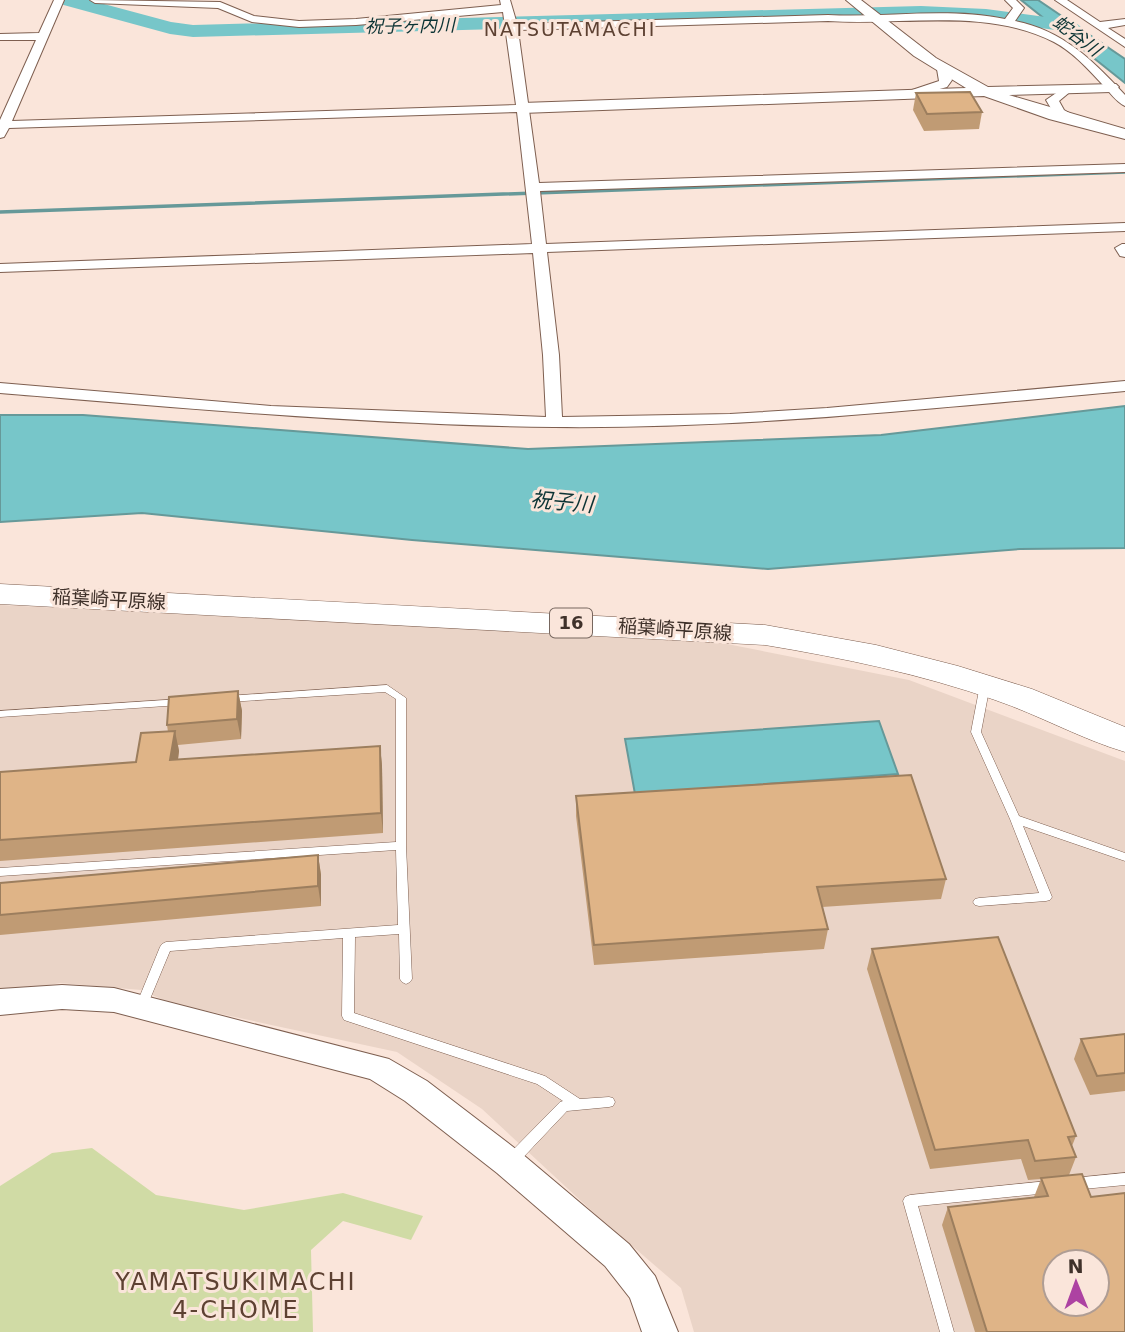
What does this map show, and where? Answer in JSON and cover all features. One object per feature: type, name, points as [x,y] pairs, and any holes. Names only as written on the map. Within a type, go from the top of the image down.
[{"type":"main road","name":"稲葉崎平原線","points":[[0,594],[765,635],[882,657],[985,685],[1125,740]]},
{"type":"street","points":[[95,0],[220,5],[261,20],[299,24],[356,22],[505,4],[511,24],[533,192],[537,248],[551,355],[554,422]]},
{"type":"street","points":[[1007,23],[1019,8],[1010,0]]},
{"type":"street","points":[[1062,1],[1083,0]]},
{"type":"street","points":[[1062,1],[1125,44]]},
{"type":"street","points":[[856,2],[943,69],[995,93],[1072,120],[1125,134]]},
{"type":"street","points":[[58,3],[1,128],[1118,87]]},
{"type":"street","points":[[511,24],[957,17],[1007,23],[1047,34],[1065,44],[1118,87],[1125,102]]},
{"type":"street","points":[[1097,26],[1125,22]]},
{"type":"street","points":[[0,37],[42,36]]},
{"type":"street","points":[[899,96],[943,85],[946,80],[943,69]]},
{"type":"street","points":[[1065,91],[1052,100],[1053,105],[1072,120]]},
{"type":"street","points":[[533,192],[1125,169]]},
{"type":"street","points":[[0,268],[1125,227]]},
{"type":"street","points":[[0,388],[271,411],[554,422],[730,419],[813,414],[1125,386]]},
{"type":"street","points":[[0,1002],[62,997],[114,1000],[378,1068],[416,1091],[509,1163],[617,1255],[643,1288],[660,1332]]},
{"type":"lane","points":[[979,902],[1046,897],[1015,818],[976,732],[985,685]]},
{"type":"lane","points":[[222,699],[387,688],[401,698],[401,846],[406,979]]},
{"type":"lane","points":[[0,714],[195,701]]},
{"type":"lane","points":[[1015,818],[1125,857]]},
{"type":"lane","points":[[0,872],[401,846]]},
{"type":"lane","points":[[141,1008],[166,947],[404,929]]},
{"type":"lane","points":[[349,933],[348,1016],[541,1080],[579,1105]]},
{"type":"lane","points":[[509,1163],[564,1106],[609,1102]]},
{"type":"lane","points":[[947,1332],[911,1201],[1125,1179]]},
{"type":"shaded area","points":[[0,605],[702,639],[909,680],[1125,761],[1125,1332],[694,1332],[681,1288],[594,1213],[482,1109],[397,1052],[170,1003],[141,990],[60,983],[0,994]]},
{"type":"green space","points":[[92,1148],[156,1195],[244,1210],[343,1193],[423,1216],[411,1240],[343,1221],[311,1250],[313,1332],[0,1332],[0,1186],[52,1153]]},
{"type":"water","name":"蛇谷川","points":[[1021,0],[1038,0],[1125,59],[1125,83]]},
{"type":"water","name":"祝子川","points":[[1125,406],[1125,548],[1020,549],[768,569],[412,540],[142,513],[0,522],[0,415],[83,415],[528,449],[881,435]]},
{"type":"water","points":[[879,721],[898,774],[635,794],[625,739]]},
{"type":"building","points":[[970,92],[982,112],[927,114],[916,93]]},
{"type":"building","points":[[238,691],[237,719],[167,725],[169,697]]},
{"type":"building","points":[[175,731],[170,760],[380,746],[381,813],[0,840],[0,772],[136,762],[141,733]]},
{"type":"building","points":[[911,775],[946,879],[817,887],[828,929],[594,945],[576,796]]},
{"type":"building","points":[[318,855],[318,886],[0,915],[0,883]]},
{"type":"building","points":[[998,937],[1076,1136],[1068,1137],[1076,1157],[1035,1161],[1028,1140],[935,1150],[872,949]]},
{"type":"building","points":[[1125,1034],[1125,1073],[1097,1076],[1081,1039]]},
{"type":"building","points":[[1082,1174],[1091,1197],[1125,1193],[1125,1332],[987,1332],[948,1207],[1048,1196],[1041,1178]]},
{"type":"waterway","name":"祝子ヶ内川","points":[[67,0],[170,28],[193,31],[921,12],[986,15],[1068,26],[1087,41]]},
{"type":"waterway","points":[[0,212],[1125,172]]},
{"type":"district","name":"NATSUTAMACHI","points":[[570,29]]},
{"type":"district","name":"YAMATSUKIMACHI 4-CHOME","points":[[236,1296]]}]
